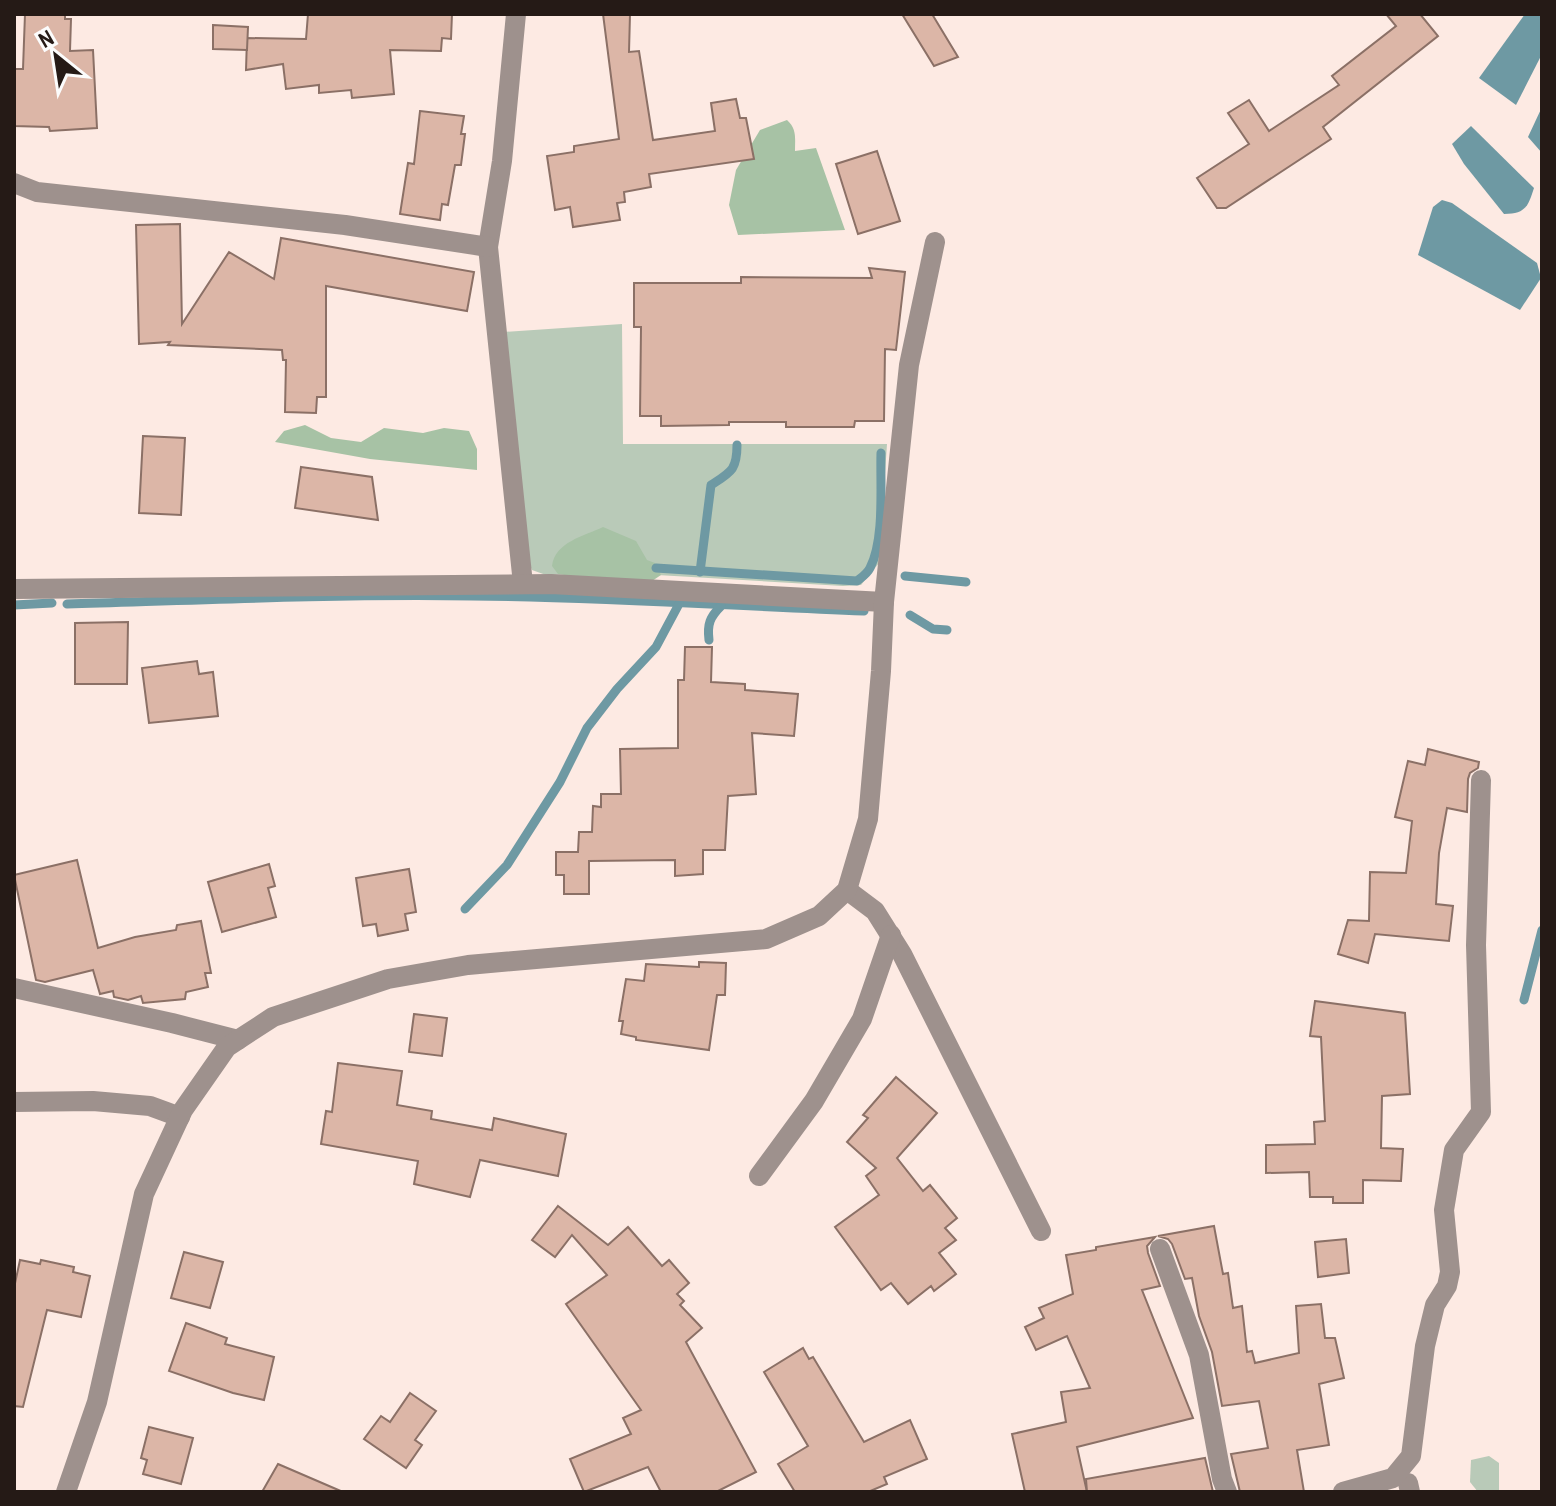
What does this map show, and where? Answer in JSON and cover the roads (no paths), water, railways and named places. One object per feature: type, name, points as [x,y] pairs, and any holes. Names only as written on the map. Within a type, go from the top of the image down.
[{"type":"street","points":[[516,14],[502,161],[488,247],[523,584]]},
{"type":"street","points":[[14,183],[37,192],[345,225],[488,247]]},
{"type":"street","points":[[66,1492],[97,1402],[144,1194],[180,1117],[227,1047],[273,1017],[388,979],[468,965],[766,939],[819,916],[847,890],[868,819],[884,602],[909,365],[935,242]]},
{"type":"street","points":[[14,589],[523,584],[884,602]]},
{"type":"street","points":[[1343,1492],[1393,1478],[1411,1456],[1425,1346],[1435,1305],[1447,1286],[1450,1272],[1444,1210],[1454,1150],[1481,1112],[1476,945],[1481,780]]},
{"type":"street","points":[[847,890],[875,911],[902,954],[1041,1231]]},
{"type":"street","points":[[759,1176],[814,1101],[862,1019],[891,935]]},
{"type":"street","points":[[14,988],[238,1040]]},
{"type":"street","points":[[14,1102],[93,1101],[150,1106],[180,1117]]},
{"type":"street","points":[[1160,1249],[1199,1355],[1227,1492]]},
{"type":"water","points":[[1525,14],[1542,14],[1542,54],[1516,105],[1479,78]]},
{"type":"water","points":[[1542,107],[1542,153],[1528,137]]},
{"type":"water","points":[[1471,126],[1534,188],[1521,211],[1504,214],[1452,144]]},
{"type":"water","points":[[1442,200],[1452,203],[1537,263],[1541,278],[1520,310],[1418,255],[1433,207]]},
{"type":"waterway","points":[[700,572],[711,485],[732,470],[737,445]]},
{"type":"waterway","points":[[656,568],[857,581],[870,568],[878,542],[881,453]]},
{"type":"waterway","points":[[905,576],[966,582]]},
{"type":"waterway","points":[[67,604],[472,596],[864,611]]},
{"type":"waterway","points":[[14,605],[52,603]]},
{"type":"waterway","points":[[465,909],[507,865],[560,782],[587,728],[617,689],[656,647],[679,604]]},
{"type":"waterway","points":[[709,640],[710,621],[721,606]]},
{"type":"waterway","points":[[910,615],[933,629],[947,630]]},
{"type":"waterway","points":[[1524,1000],[1542,930]]}]
